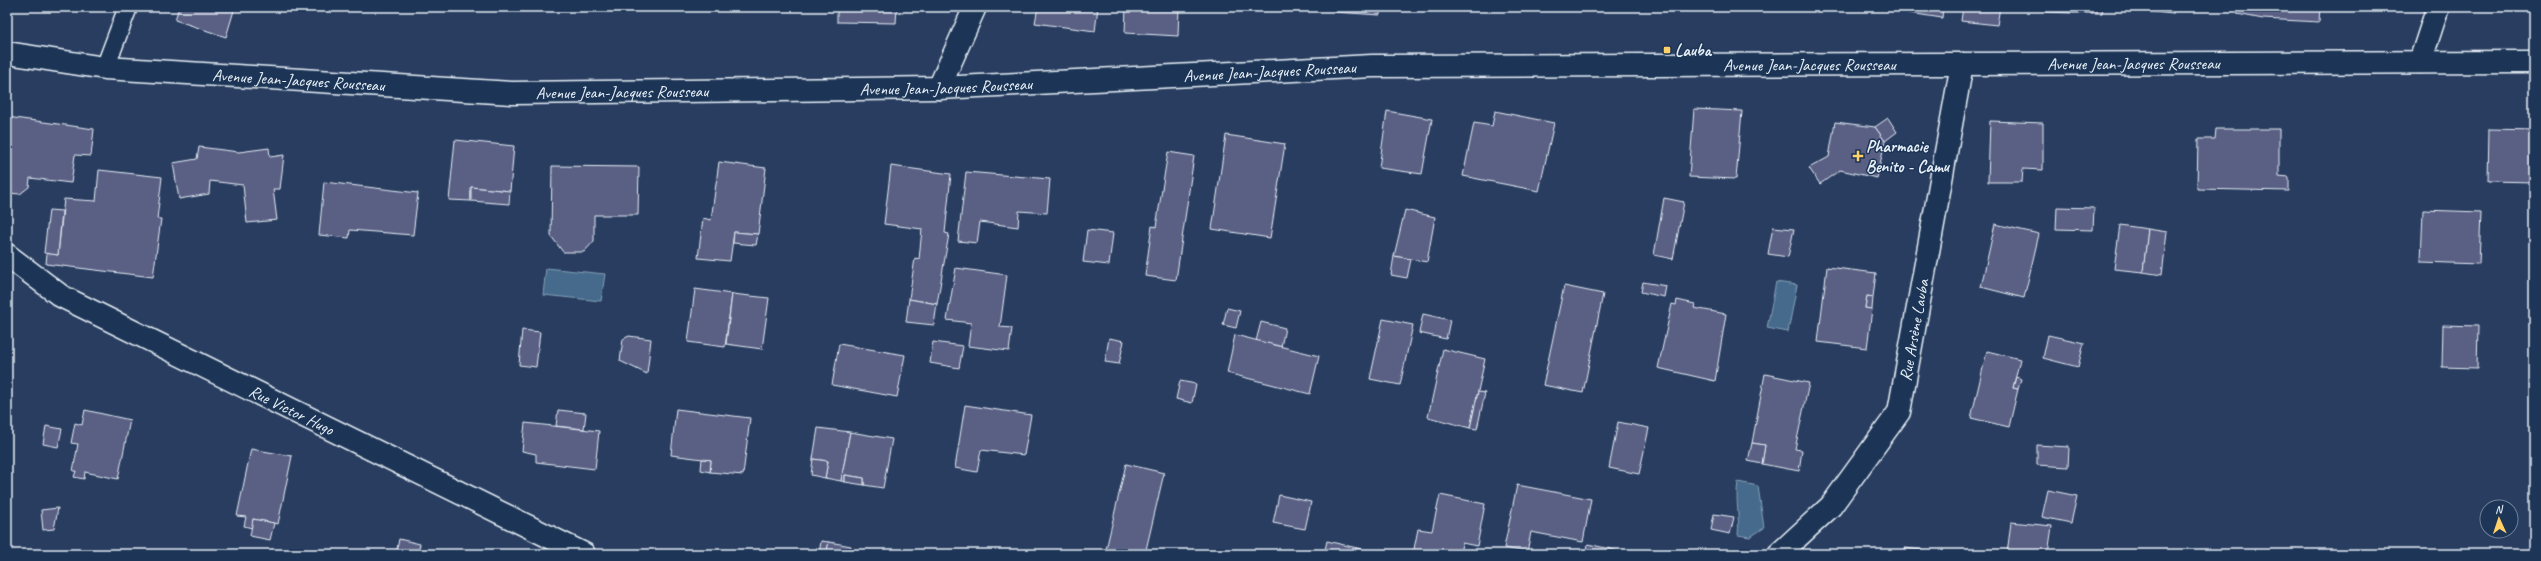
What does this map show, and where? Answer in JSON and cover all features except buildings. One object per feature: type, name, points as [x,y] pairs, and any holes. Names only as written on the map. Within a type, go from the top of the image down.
[{"type":"street","points":[[939,88],[975,7]]},
{"type":"street","points":[[2420,62],[2438,7]]},
{"type":"street","name":"Avenue Jean-Jacques Rousseau","points":[[7,53],[105,68],[512,93],[939,88],[1372,66],[2534,62]]},
{"type":"street","name":"Rue Arsène Lauba","points":[[1779,554],[1831,506],[1899,412],[1962,64]]},
{"type":"street","name":"Rue Victor Hugo","points":[[7,255],[61,296],[584,554]]},
{"type":"lane","points":[[105,68],[128,7]]},
{"type":"water","points":[[546,268],[605,274],[601,301],[543,295]]},
{"type":"water","points":[[1776,282],[1797,285],[1788,332],[1767,328]]},
{"type":"water","points":[[1738,482],[1758,486],[1764,528],[1750,537],[1738,535]]},
{"type":"place","name":"Lauba","points":[[1667,50]]},
{"type":"place","name":"Pharmacie Benito - Camu","points":[[1858,156]]}]
